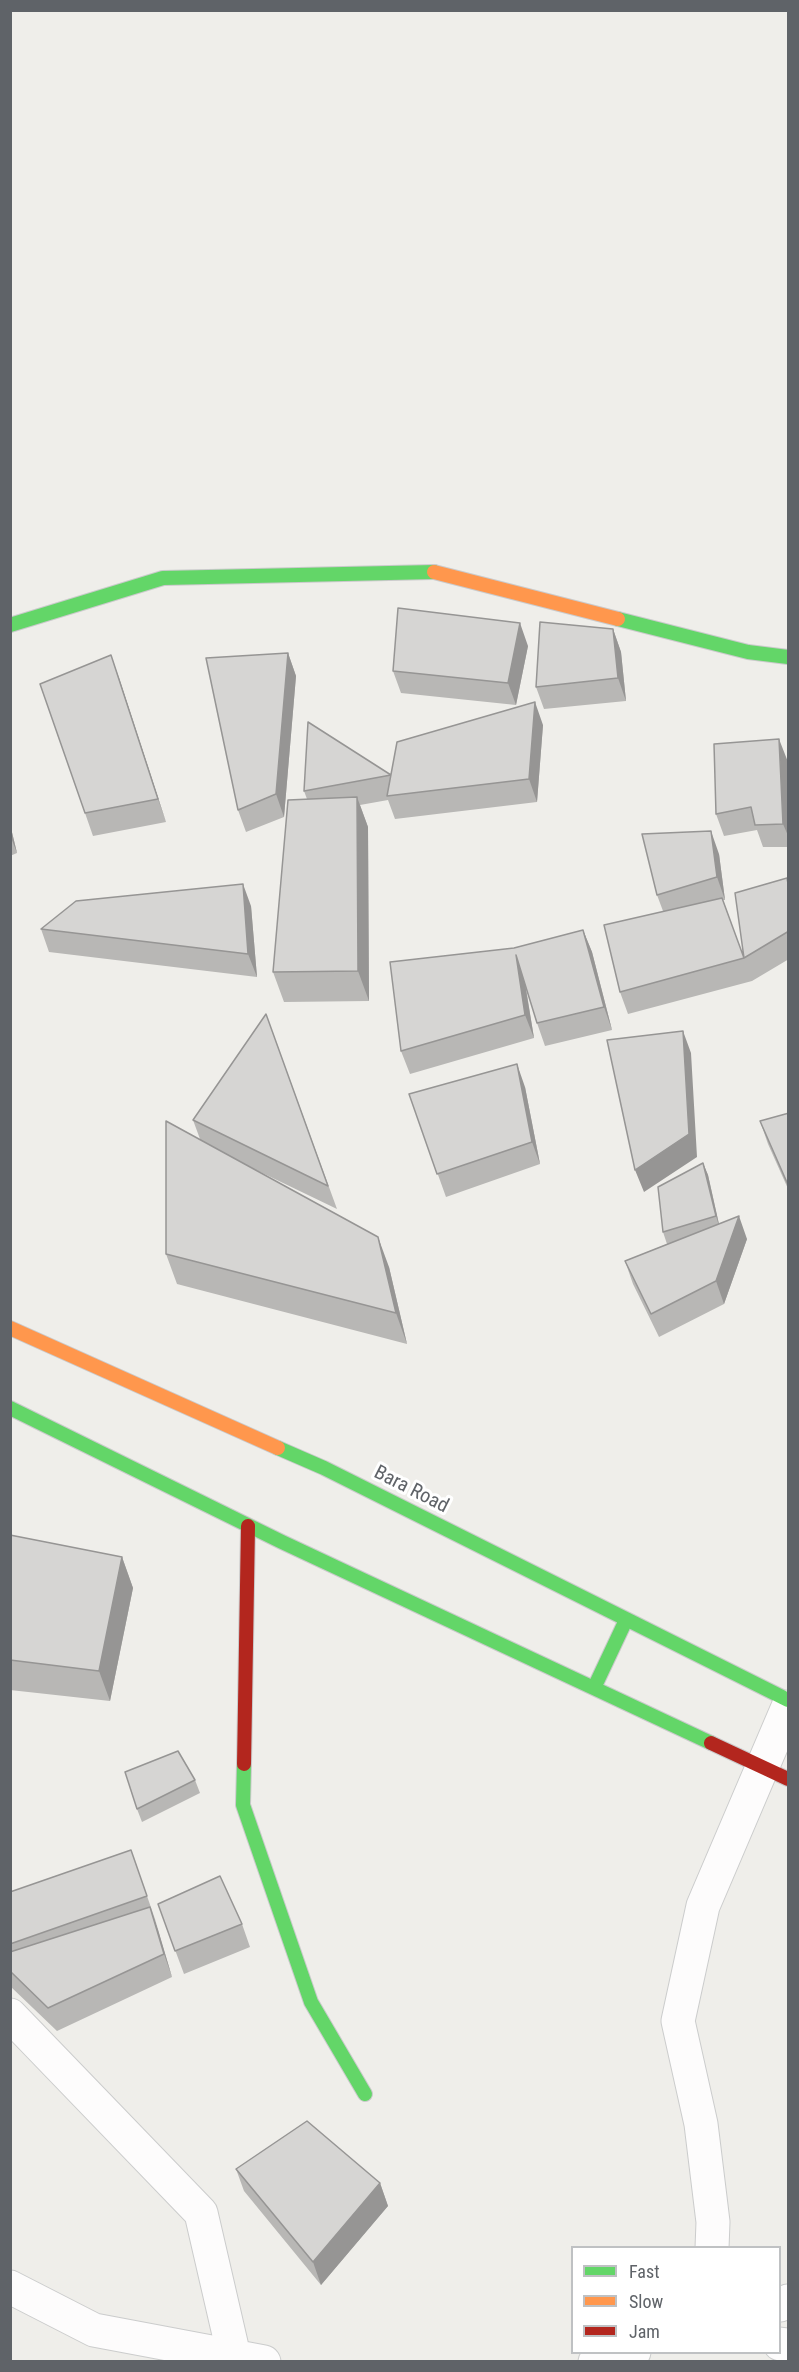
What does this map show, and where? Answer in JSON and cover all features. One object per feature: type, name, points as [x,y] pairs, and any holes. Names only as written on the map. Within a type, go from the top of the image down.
[{"type":"main road","points":[[10,625],[163,578],[433,572],[748,652],[789,657]]},
{"type":"main road","name":"Bara Road","points":[[10,1328],[324,1468],[789,1700]]},
{"type":"main road","points":[[10,1408],[248,1526],[775,1772]]},
{"type":"main road","points":[[248,1526],[243,1805],[311,2002],[365,2094]]},
{"type":"main road","points":[[594,1688],[626,1620]]},
{"type":"street","points":[[712,2246],[713,2222],[702,2124],[678,2021],[703,1906],[775,1772],[789,1707]]},
{"type":"street","points":[[10,2014],[201,2213],[249,2359],[94,2330],[10,2287]]},
{"type":"street","points":[[595,2361],[625,2354]]},
{"type":"building","points":[[398,608],[520,623],[508,683],[393,671]]},
{"type":"building","points":[[540,622],[613,629],[618,678],[536,687]]},
{"type":"building","points":[[288,653],[276,794],[238,810],[206,658]]},
{"type":"building","points":[[111,655],[158,799],[85,813],[40,684]]},
{"type":"building","points":[[535,702],[529,779],[387,796],[397,742]]},
{"type":"building","points":[[308,722],[391,775],[304,791]]},
{"type":"building","points":[[779,739],[783,824],[755,825],[751,807],[716,814],[714,744]]},
{"type":"building","points":[[357,797],[358,971],[273,972],[288,800]]},
{"type":"building","points":[[711,831],[717,877],[657,895],[642,834]]},
{"type":"building","points":[[787,878],[789,931],[744,958],[735,893]]},
{"type":"building","points":[[243,884],[248,954],[41,929],[76,901]]},
{"type":"building","points":[[722,898],[744,958],[620,992],[604,925]]},
{"type":"building","points":[[583,930],[604,1007],[537,1023],[516,955],[525,1015],[401,1051],[390,962],[514,948]]},
{"type":"building","points":[[266,1014],[328,1186],[193,1120]]},
{"type":"building","points":[[683,1031],[689,1134],[635,1170],[607,1040]]},
{"type":"building","points":[[517,1064],[532,1142],[437,1174],[409,1094]]},
{"type":"building","points":[[789,1113],[789,1187],[760,1121]]},
{"type":"building","points":[[166,1121],[378,1237],[396,1313],[166,1254]]},
{"type":"building","points":[[703,1163],[716,1216],[663,1232],[658,1187]]},
{"type":"building","points":[[739,1216],[716,1281],[651,1314],[625,1261]]},
{"type":"building","points":[[10,1535],[122,1557],[99,1671],[10,1660]]},
{"type":"building","points":[[178,1751],[195,1780],[137,1809],[125,1772]]},
{"type":"building","points":[[131,1850],[147,1896],[10,1944],[10,1892]]},
{"type":"building","points":[[220,1876],[242,1924],[175,1951],[158,1904]]},
{"type":"building","points":[[150,1907],[164,1954],[48,2008],[10,1971],[10,1952]]},
{"type":"building","points":[[307,2121],[380,2183],[313,2262],[236,2169]]},
{"type":"traffic: fast","points":[[10,625],[163,578],[434,572]]},
{"type":"traffic: fast","points":[[618,619],[748,652],[788,657]]},
{"type":"traffic: fast","points":[[10,1408],[282,1542],[711,1743]]},
{"type":"traffic: fast","points":[[278,1448],[324,1468],[788,1700]]},
{"type":"traffic: fast","points":[[594,1688],[626,1620]]},
{"type":"traffic: fast","points":[[244,1764],[243,1805],[311,2002],[365,2094]]},
{"type":"traffic: slow","points":[[434,572],[618,619]]},
{"type":"traffic: slow","points":[[10,1328],[278,1448]]},
{"type":"traffic: jam","points":[[244,1764],[248,1526]]},
{"type":"traffic: jam","points":[[711,1743],[788,1779]]}]
